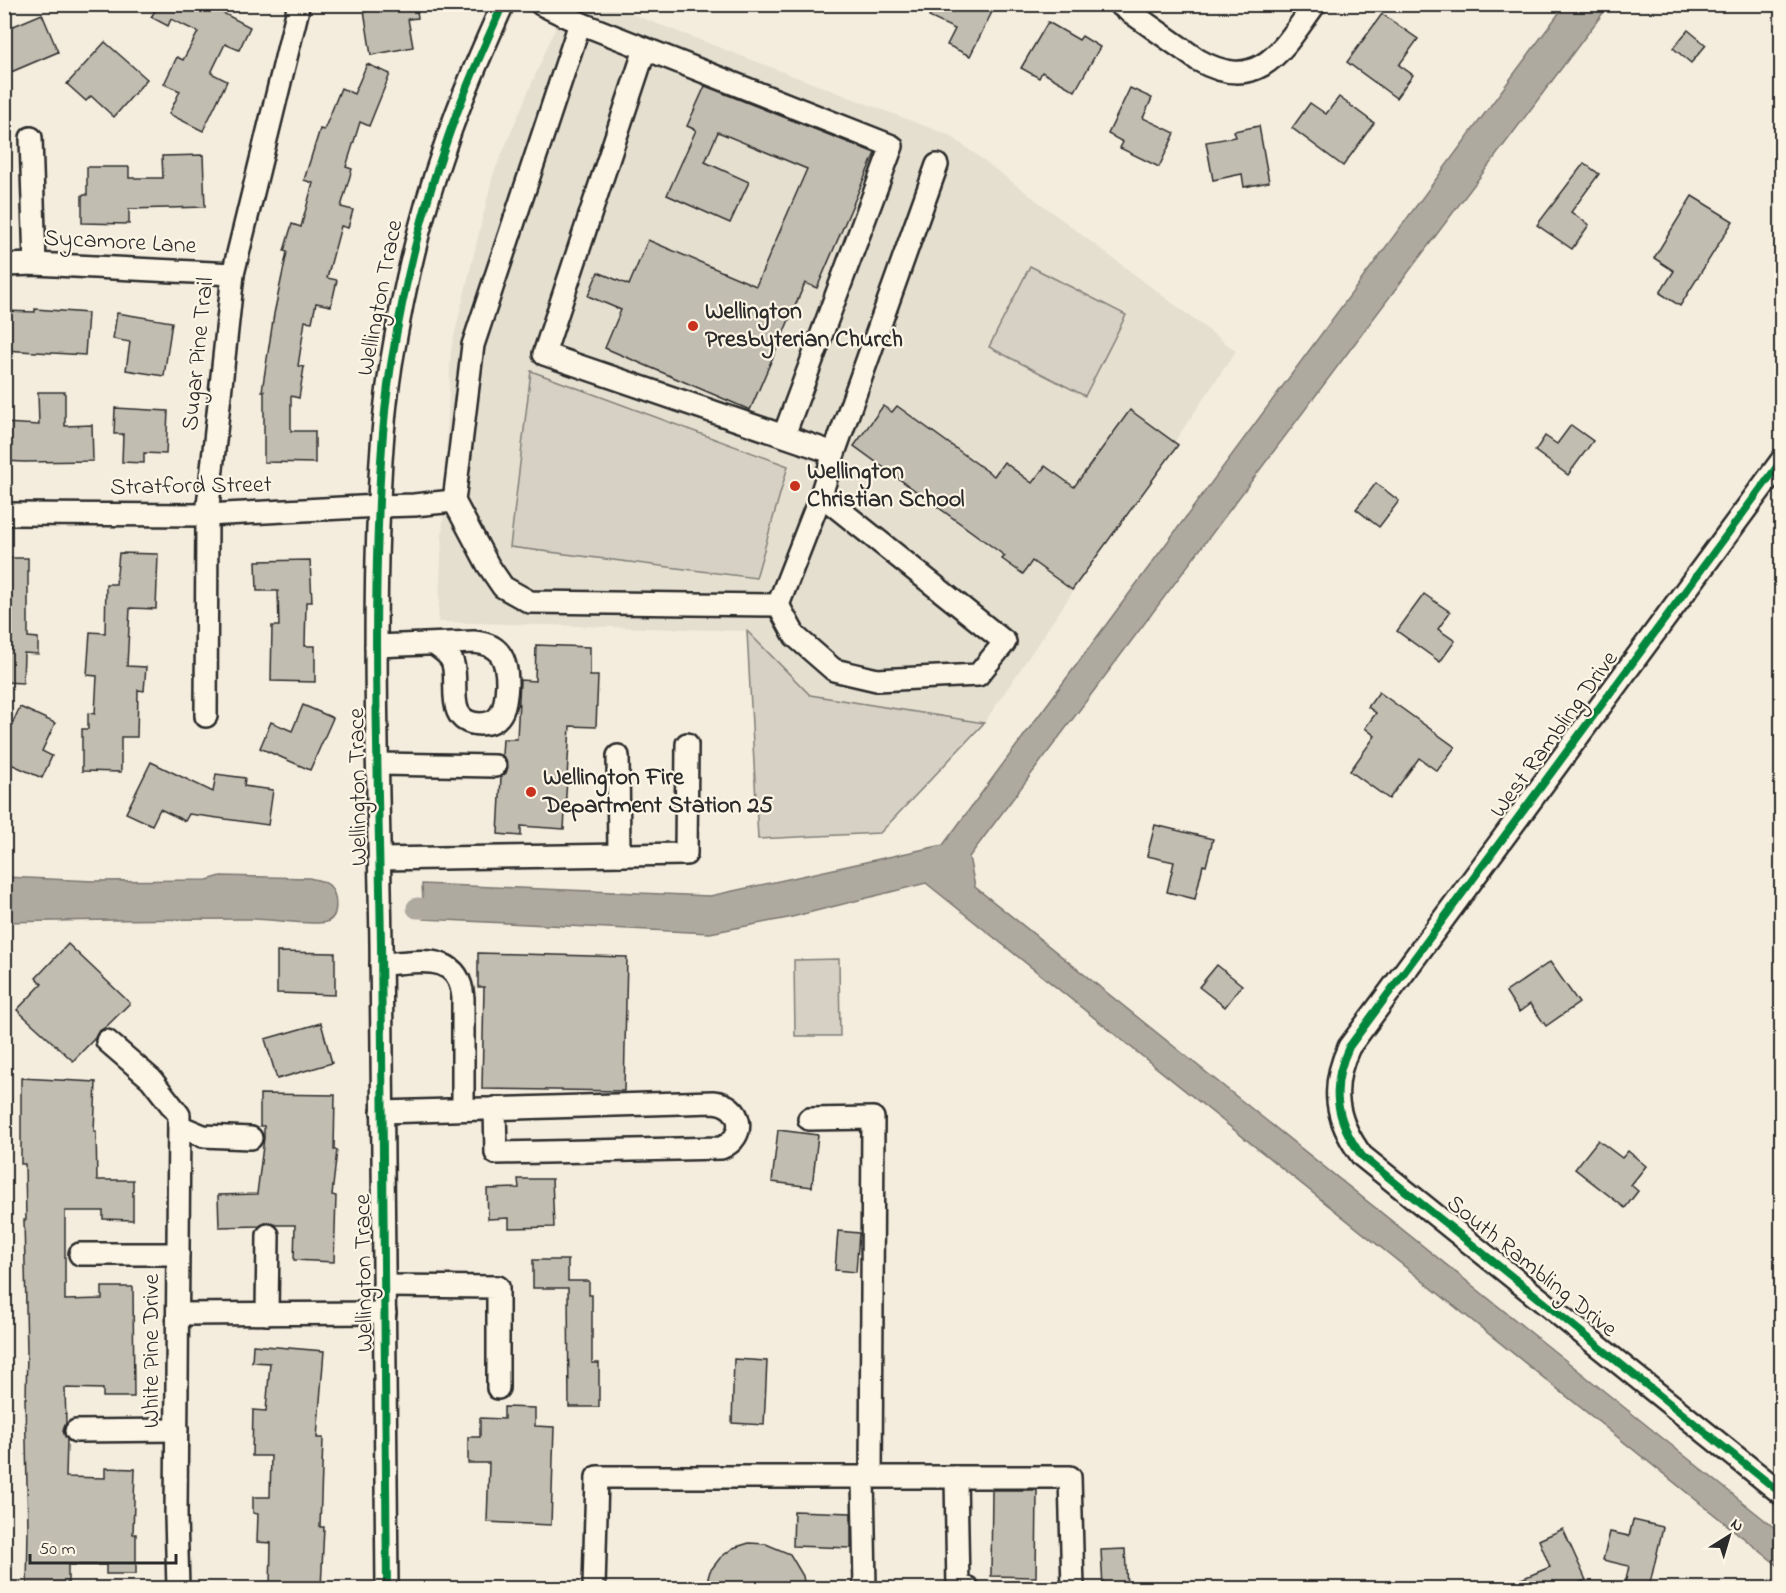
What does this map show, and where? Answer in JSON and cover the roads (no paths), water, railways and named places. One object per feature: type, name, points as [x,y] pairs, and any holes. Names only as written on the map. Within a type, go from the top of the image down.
[{"type":"street","name":"Sugar Pine Trail","points":[[206,716],[207,515],[233,274],[298,4]]},
{"type":"street","name":"Wellington Trace","points":[[387,1588],[376,646],[379,506],[386,407],[391,364],[422,218],[459,107],[503,4]]},
{"type":"street","points":[[541,4],[580,23],[892,146],[784,435]]},
{"type":"street","points":[[1119,4],[1210,67],[1239,72],[1267,63],[1278,54],[1315,4]]},
{"type":"street","points":[[580,23],[473,345],[454,501],[488,565],[503,587],[530,602],[778,606]]},
{"type":"street","points":[[645,49],[544,354],[834,453]]},
{"type":"street","points":[[31,138],[35,264]]},
{"type":"street","points":[[778,606],[821,495],[938,165]]},
{"type":"street","name":"Sycamore Lane","points":[[4,265],[35,264],[233,274]]},
{"type":"street","name":"West Rambling Drive","points":[[1360,1032],[1782,460]]},
{"type":"street","points":[[778,606],[795,636],[834,670],[877,680],[978,675],[1005,642],[821,495]]},
{"type":"street","name":"Stratford Street","points":[[4,514],[207,515],[414,506],[454,501]]},
{"type":"street","points":[[376,646],[434,644]]},
{"type":"street","points":[[379,859],[686,855],[687,744]]},
{"type":"street","points":[[618,756],[619,855]]},
{"type":"street","points":[[378,764],[495,766]]},
{"type":"street","points":[[381,964],[431,961],[442,963],[458,978],[463,998],[463,1109]]},
{"type":"street","name":"South Rambling Drive","points":[[1360,1032],[1343,1060],[1337,1085],[1337,1101],[1345,1131],[1362,1156],[1782,1494]]},
{"type":"street","points":[[107,1041],[151,1079],[179,1121],[203,1136],[251,1138]]},
{"type":"street","points":[[382,1112],[495,1108],[721,1102],[734,1111],[739,1126],[734,1140],[721,1148],[496,1153],[495,1108]]},
{"type":"street","points":[[809,1119],[873,1118],[865,1588]]},
{"type":"street","name":"White Pine Drive","points":[[177,1588],[179,1121]]},
{"type":"street","points":[[267,1314],[268,1235]]},
{"type":"street","points":[[80,1254],[178,1254]]},
{"type":"street","points":[[384,1286],[498,1287],[498,1388]]},
{"type":"street","points":[[178,1314],[385,1313]]},
{"type":"street","points":[[76,1431],[177,1430]]},
{"type":"street","points":[[594,1588],[597,1477],[1070,1477],[1073,1588]]},
{"type":"street","points":[[956,1477],[958,1588],[968,1588]]},
{"type":"waterway","points":[[417,908],[450,909]]},
{"type":"place","name":"Wellington Presbyterian Church","points":[[693,326]]},
{"type":"place","name":"Wellington Christian School","points":[[795,486]]},
{"type":"place","name":"Wellington Fire Department Station 25","points":[[531,792]]}]
